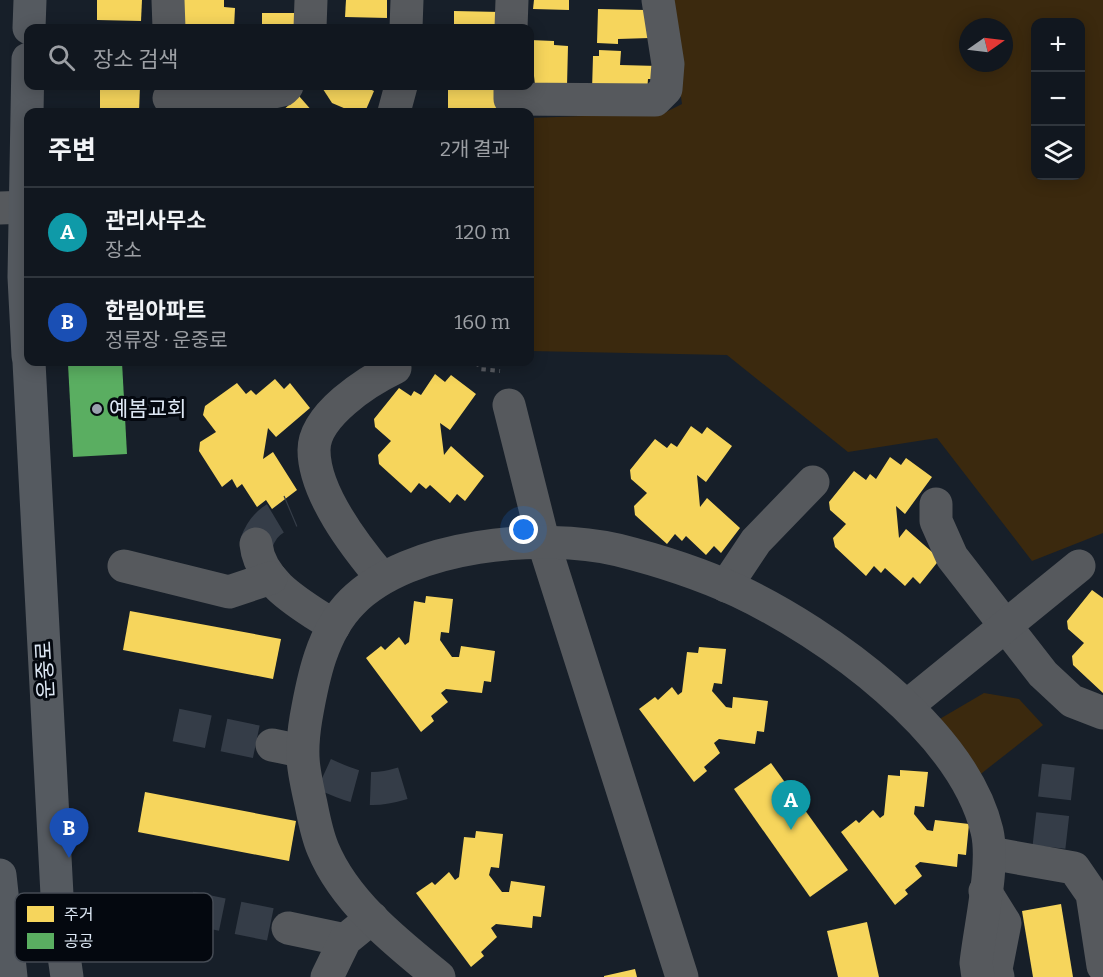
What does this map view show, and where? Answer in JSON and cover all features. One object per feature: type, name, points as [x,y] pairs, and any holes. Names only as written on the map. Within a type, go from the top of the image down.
[{"type":"main road","points":[[29,24],[30,0]]},
{"type":"main road","points":[[25,108],[26,90]]},
{"type":"main road","points":[[24,118],[18,207],[24,278]]},
{"type":"main road","name":"운중로","points":[[29,366],[57,893]]},
{"type":"main road","points":[[0,875],[11,977]]},
{"type":"main road","name":"운중로","points":[[65,962],[67,977]]},
{"type":"street","points":[[168,0],[169,24]]},
{"type":"street","points":[[310,24],[311,0]]},
{"type":"street","points":[[405,24],[407,0]]},
{"type":"street","points":[[511,24],[512,0]]},
{"type":"street","points":[[510,92],[656,100],[666,89],[668,64],[658,0]]},
{"type":"street","points":[[169,99],[238,100],[283,90]]},
{"type":"street","points":[[395,108],[400,90]]},
{"type":"street","points":[[382,578],[363,555],[323,487],[314,447],[320,430],[350,395],[370,379],[395,368]]},
{"type":"street","points":[[509,405],[544,544],[682,977]]},
{"type":"street","points":[[726,586],[756,541],[813,482]]},
{"type":"street","points":[[936,504],[936,521],[952,557],[1057,689],[1072,702],[1103,713]]},
{"type":"street","points":[[256,544],[258,560],[271,578],[301,604],[334,626]]},
{"type":"street","points":[[439,977],[372,918],[337,875],[323,849],[300,758],[311,687],[322,650],[334,626],[350,604],[382,578],[403,567],[449,552],[483,547],[544,544],[618,550],[726,586],[781,615],[819,639],[907,706],[957,764],[980,809],[987,830],[990,854],[975,963],[978,977]]},
{"type":"street","points":[[124,566],[229,592],[271,578]]},
{"type":"street","points":[[907,706],[1079,566]]},
{"type":"street","points":[[990,854],[1048,856],[1074,868],[1099,909],[1103,966]]},
{"type":"street","points":[[985,891],[1005,923],[996,969],[998,977]]},
{"type":"street","points":[[327,977],[345,940],[372,918]]},
{"type":"street","points":[[288,928],[345,940]]},
{"type":"path","points":[[479,366],[480,369],[500,371]]},
{"type":"shaded area","points":[[668,0],[1103,0],[1103,533],[1032,561],[937,438],[848,452],[727,355],[534,351],[534,118],[664,113],[682,104]]},
{"type":"shaded area","points":[[984,693],[1019,699],[1043,725],[968,784],[926,727]]},
{"type":"building: 주거","points":[[97,0],[142,0],[141,21],[97,20]]},
{"type":"building: 주거","points":[[180,0],[224,0],[224,7],[235,8],[234,24],[180,24]]},
{"type":"building: 주거","points":[[346,0],[387,0],[387,18],[345,17]]},
{"type":"building: 주거","points":[[534,0],[569,0],[569,10],[533,9]]},
{"type":"building: 주거","points":[[598,9],[645,10],[650,38],[618,39],[618,44],[597,43]]},
{"type":"building: 주거","points":[[454,11],[501,12],[501,24],[454,24]]},
{"type":"building: 주거","points":[[262,13],[298,13],[298,24],[262,24]]},
{"type":"building: 주거","points":[[534,40],[554,41],[554,45],[568,46],[567,86],[535,85]]},
{"type":"building: 주거","points":[[599,50],[621,51],[620,65],[658,66],[657,79],[648,79],[647,91],[592,90],[593,56],[599,56]]},
{"type":"building: 주거","points":[[100,90],[140,90],[139,108],[100,108]]},
{"type":"building: 주거","points":[[324,90],[374,91],[367,108],[344,108],[332,103]]},
{"type":"building: 주거","points":[[448,90],[499,90],[498,108],[448,108]]},
{"type":"building: 주거","points":[[299,96],[310,108],[286,108]]},
{"type":"building: 주거","points":[[435,374],[445,382],[451,375],[476,394],[450,430],[440,423],[444,455],[451,446],[484,476],[465,501],[457,494],[450,503],[430,485],[426,489],[419,483],[411,493],[379,464],[378,455],[391,441],[375,427],[374,419],[399,388],[411,396],[414,391],[421,395]]},
{"type":"building: 주거","points":[[275,379],[284,389],[290,383],[310,408],[276,437],[268,428],[263,459],[273,452],[297,490],[272,509],[266,500],[257,507],[242,484],[237,488],[232,479],[222,487],[199,451],[200,442],[216,432],[203,415],[205,406],[237,383],[246,394],[251,390],[256,395]]},
{"type":"building: 주거","points":[[691,426],[702,434],[707,427],[732,446],[706,482],[697,475],[700,507],[707,498],[740,528],[721,553],[714,546],[706,555],[686,536],[682,541],[675,534],[667,544],[635,515],[634,506],[647,493],[631,479],[630,470],[655,439],[667,448],[671,443],[677,447]]},
{"type":"building: 주거","points":[[890,457],[901,465],[906,458],[932,477],[905,514],[896,506],[899,538],[906,529],[940,559],[920,584],[913,577],[905,586],[885,568],[881,573],[874,566],[866,576],[835,547],[833,538],[846,524],[830,510],[829,502],[854,471],[866,480],[870,474],[876,479]]},
{"type":"building: 주거","points":[[1092,590],[1103,598],[1103,693],[1073,665],[1072,656],[1084,643],[1068,629],[1067,621]]},
{"type":"building: 주거","points":[[426,596],[453,599],[449,633],[441,632],[440,640],[452,657],[459,657],[461,646],[495,651],[491,682],[484,681],[482,693],[446,689],[441,693],[448,702],[431,716],[434,721],[421,732],[366,658],[381,646],[385,650],[399,637],[405,645],[409,642],[414,601],[425,603]]},
{"type":"building: 주거","points":[[130,611],[281,639],[273,679],[123,650]]},
{"type":"building: 주거","points":[[699,647],[726,649],[722,684],[714,683],[712,691],[726,707],[732,708],[733,697],[768,701],[764,732],[757,731],[755,744],[719,739],[714,743],[720,753],[704,767],[707,771],[694,782],[639,709],[655,697],[658,700],[672,687],[678,695],[682,692],[687,652],[698,653]]},
{"type":"building: 주거","points":[[771,763],[848,870],[810,897],[734,789]]},
{"type":"building: 주거","points":[[900,770],[928,772],[924,807],[915,806],[914,814],[927,830],[933,831],[935,820],[969,824],[966,855],[958,854],[957,867],[920,862],[915,866],[922,876],[905,890],[908,894],[895,905],[841,832],[856,820],[859,823],[873,810],[880,818],[884,815],[888,775],[900,776]]},
{"type":"building: 주거","points":[[145,792],[296,821],[289,861],[138,832]]},
{"type":"building: 주거","points":[[476,831],[503,834],[499,868],[491,867],[489,875],[502,892],[509,892],[511,881],[545,886],[541,917],[533,916],[532,928],[496,924],[491,928],[497,937],[481,952],[484,956],[471,967],[416,893],[432,882],[435,885],[449,872],[455,880],[459,877],[464,837],[475,838]]},
{"type":"building: 주거","points":[[1061,904],[1073,977],[1033,977],[1022,911]]},
{"type":"building: 주거","points":[[867,922],[879,977],[838,977],[827,931]]},
{"type":"building: 주거","points":[[635,969],[637,977],[604,977],[604,976]]},
{"type":"building: 공공","name":"예봄교회","points":[[68,366],[122,366],[127,454],[73,457]]},
{"type":"tunnel","points":[[256,544],[269,523],[291,511]]},
{"type":"tunnel","points":[[176,725],[272,745]]},
{"type":"tunnel","points":[[1049,847],[1060,750]]},
{"type":"tunnel","points":[[324,774],[349,784],[369,788],[390,787],[416,779]]},
{"type":"tunnel","points":[[213,913],[288,928]]},
{"type":"place","name":"예봄교회","points":[[97,409]]},
{"type":"place","name":"관리사무소","points":[[791,830]]},
{"type":"place","name":"한림아파트","points":[[69,858]]}]
